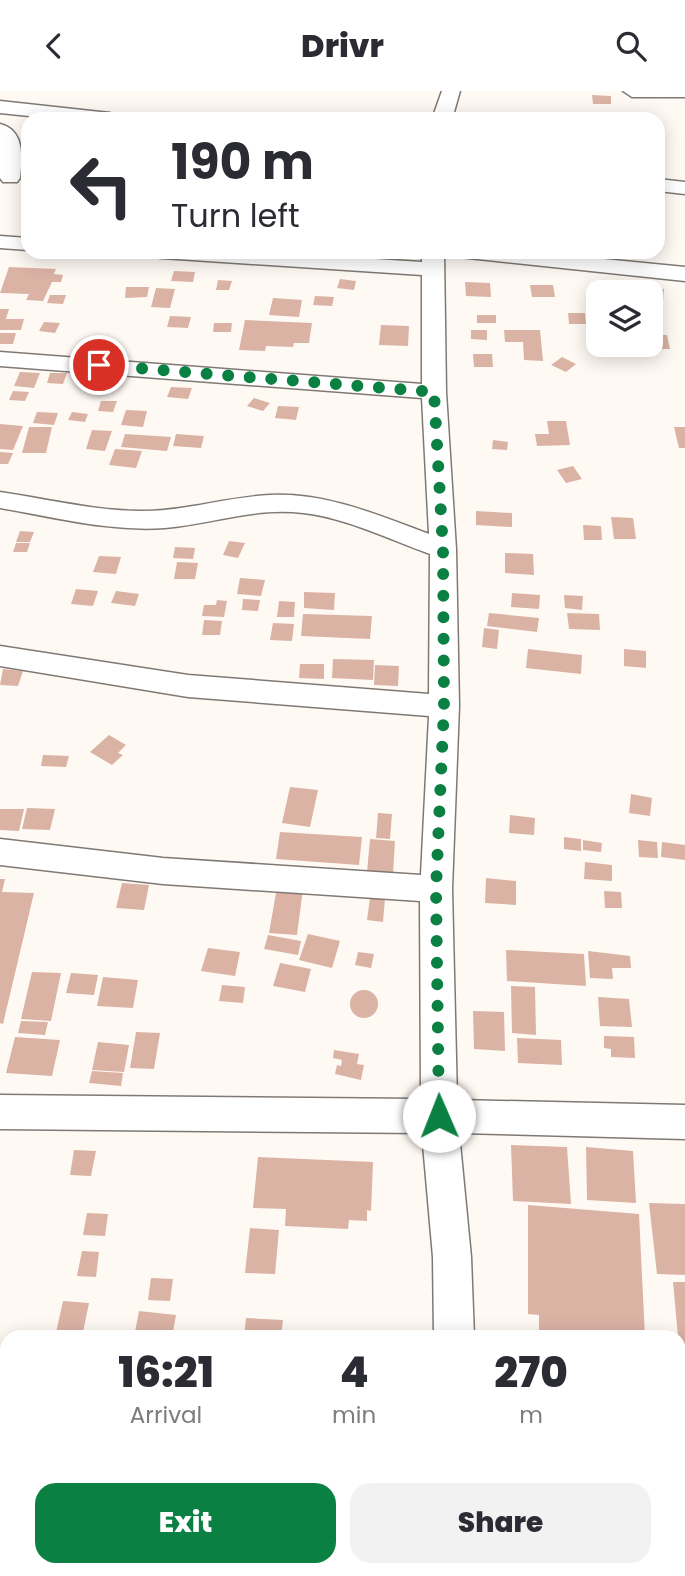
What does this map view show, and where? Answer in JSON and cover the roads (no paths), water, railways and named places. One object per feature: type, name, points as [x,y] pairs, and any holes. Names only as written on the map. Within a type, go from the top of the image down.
[{"type":"street","points":[[444,112],[451,91]]},
{"type":"street","points":[[632,91],[685,91]]},
{"type":"street","points":[[0,107],[46,112]]},
{"type":"street","points":[[0,130],[6,134],[11,146],[10,178],[0,197]]},
{"type":"street","points":[[10,178],[21,170]]},
{"type":"street","points":[[665,186],[685,188]]},
{"type":"street","points":[[0,242],[21,244]]},
{"type":"street","points":[[399,259],[433,260],[434,392],[443,549],[444,706],[436,889],[439,1116],[452,1257],[454,1330]]},
{"type":"street","points":[[537,259],[685,274]]},
{"type":"street","points":[[0,359],[434,392]]},
{"type":"street","points":[[0,500],[117,519],[162,519],[261,505],[300,504],[338,511],[443,549]]},
{"type":"street","points":[[0,656],[188,686],[444,706]]},
{"type":"street","points":[[0,852],[163,871],[436,889]]},
{"type":"street","points":[[0,1112],[439,1116],[685,1122]]}]
